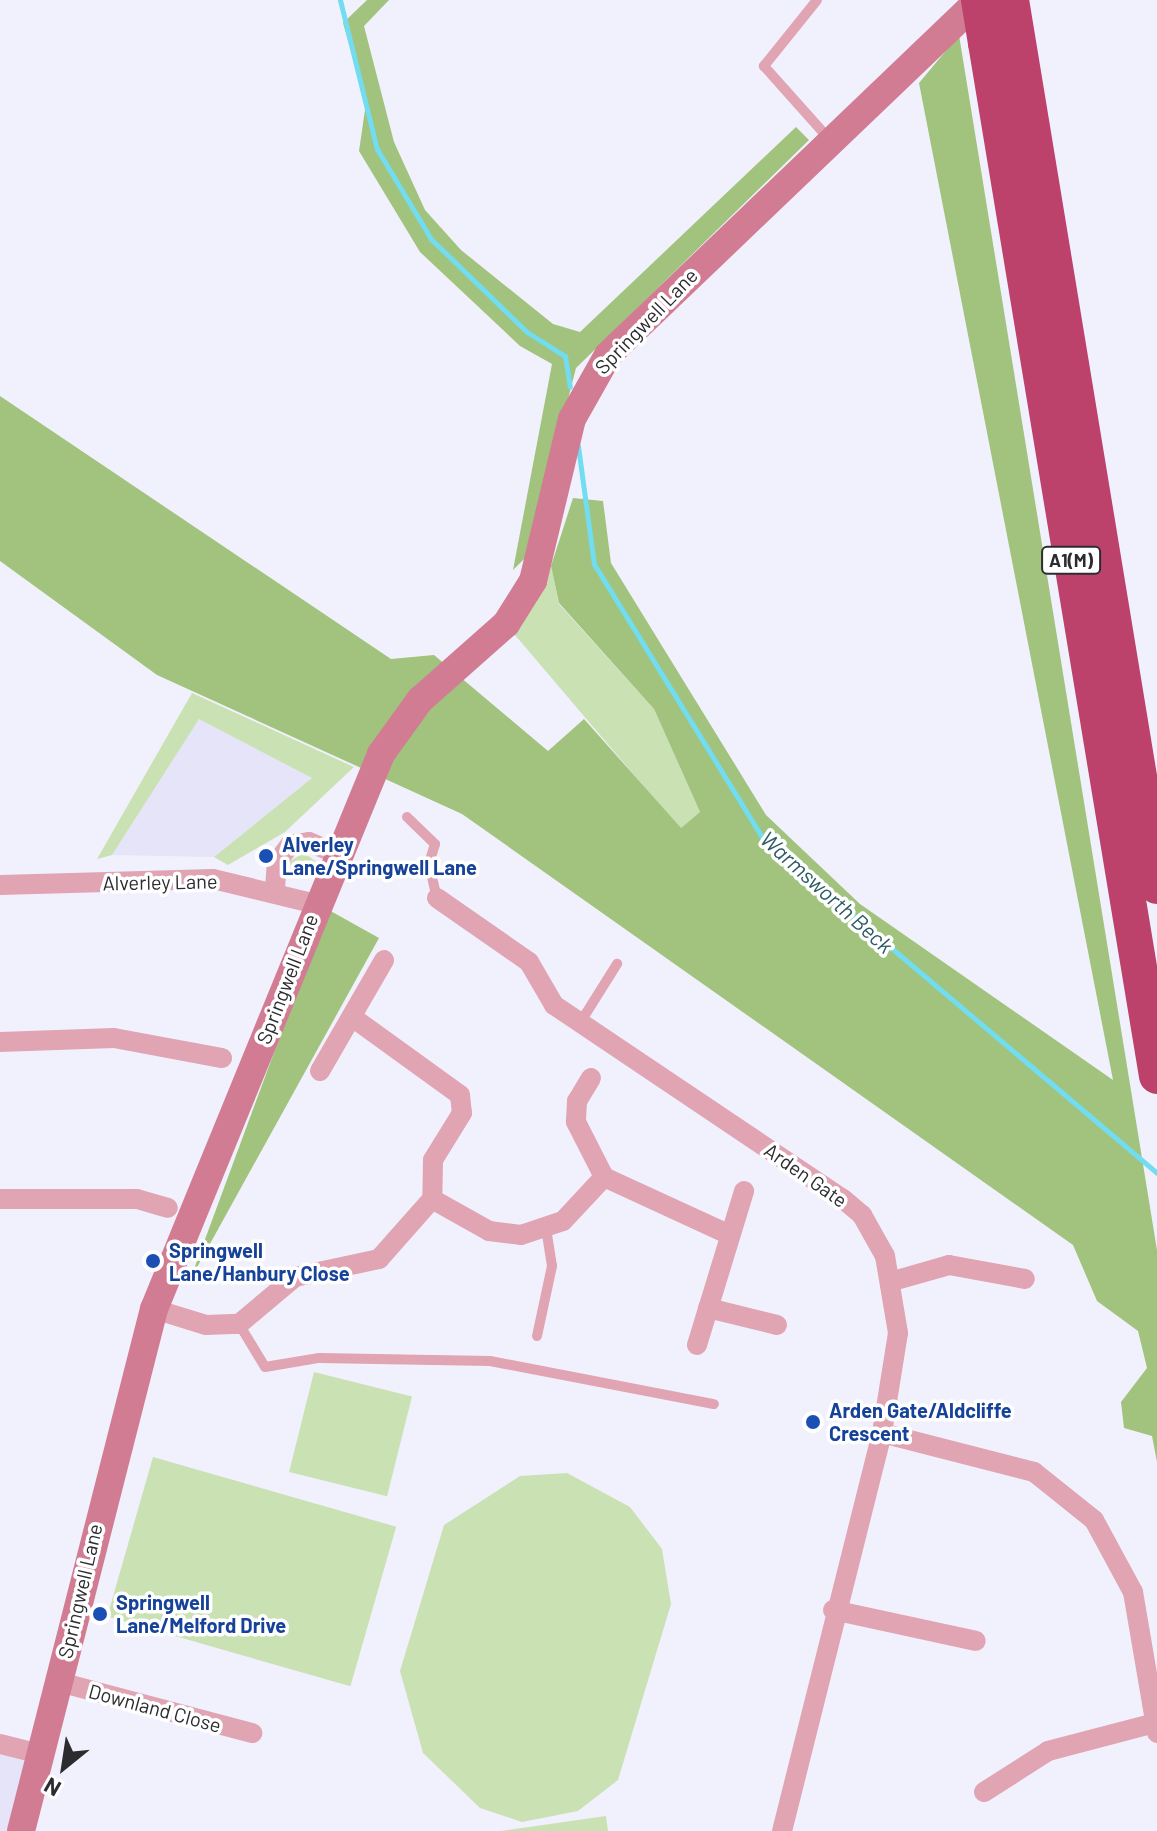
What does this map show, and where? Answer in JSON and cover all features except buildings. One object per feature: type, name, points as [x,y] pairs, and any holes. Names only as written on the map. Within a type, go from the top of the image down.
[{"type":"highway","name":"A1(M)","points":[[979,0],[1157,1076]]},
{"type":"highway","name":"A1(M)","points":[[1012,8],[1157,886]]},
{"type":"street","name":"Springwell Lane","points":[[21,1831],[154,1309],[335,853],[393,733],[486,645],[533,581],[572,419],[590,379],[634,328],[979,0]]},
{"type":"street","points":[[275,889],[277,862],[290,845],[309,842],[335,853]]},
{"type":"street","name":"Alverley Lane","points":[[0,885],[213,879],[275,889],[316,904]]},
{"type":"street","name":"Arden Gate","points":[[437,898],[522,955],[548,999],[853,1207],[877,1235],[893,1281],[898,1333],[882,1433],[833,1610],[782,1831]]},
{"type":"street","points":[[320,1071],[384,960]]},
{"type":"street","points":[[154,1309],[206,1325],[239,1324],[295,1277],[361,1267],[383,1256],[432,1199],[433,1160],[462,1113],[460,1095],[352,1017]]},
{"type":"street","points":[[0,1042],[114,1038],[222,1058]]},
{"type":"street","points":[[591,1078],[577,1101],[576,1122],[604,1177],[730,1235]]},
{"type":"street","points":[[432,1199],[489,1231],[546,1229],[575,1211],[604,1177]]},
{"type":"street","points":[[697,1345],[744,1191]]},
{"type":"street","points":[[0,1199],[137,1199],[168,1208]]},
{"type":"street","points":[[893,1281],[940,1265],[1025,1279]]},
{"type":"street","points":[[708,1308],[777,1325]]},
{"type":"street","points":[[882,1433],[1018,1466],[1074,1499],[1111,1543],[1129,1579],[1156,1728],[1048,1751],[984,1792]]},
{"type":"street","points":[[833,1610],[976,1641]]},
{"type":"street","name":"Downland Close","points":[[59,1682],[252,1733]]},
{"type":"street","points":[[0,1744],[40,1754]]},
{"type":"lane","points":[[817,0],[764,66],[831,141]]},
{"type":"lane","points":[[407,817],[435,844],[429,864],[437,898]]},
{"type":"lane","points":[[580,1023],[617,964]]},
{"type":"lane","points":[[537,1336],[552,1266],[546,1229]]},
{"type":"lane","points":[[239,1324],[265,1367],[319,1358],[490,1361],[714,1404]]},
{"type":"shaded area","points":[[199,718],[312,778],[214,857],[112,855]]},
{"type":"shaded area","points":[[0,1735],[34,1743],[13,1831],[0,1831]]},
{"type":"green space","points":[[367,0],[389,0],[364,26],[394,142],[425,210],[461,250],[553,324],[580,332],[796,127],[809,140],[576,368],[528,555],[513,570],[552,364],[520,346],[420,252],[359,151],[366,103],[343,23]]},
{"type":"green space","points":[[959,35],[1157,1250],[1157,1462],[1152,1436],[1124,1428],[1121,1402],[1147,1368],[1138,1331],[1097,1301],[1073,1245],[462,814],[157,675],[0,561],[0,396],[391,659],[434,655],[548,751],[584,719],[681,828],[700,812],[654,709],[559,603],[551,566],[573,498],[603,501],[611,563],[766,815],[860,904],[1113,1080],[919,83]]},
{"type":"green space","points":[[551,566],[559,604],[654,709],[700,812],[680,829],[515,635]]},
{"type":"green space","points":[[192,693],[354,767],[285,832],[228,865],[214,857],[312,778],[199,719],[112,855],[97,859]]},
{"type":"green space","points":[[304,853],[318,863],[292,877],[290,861]]},
{"type":"green space","points":[[327,909],[379,938],[190,1280]]},
{"type":"green space","points":[[314,1372],[412,1396],[387,1496],[289,1472]]},
{"type":"green space","points":[[153,1457],[396,1527],[350,1686],[107,1617]]},
{"type":"green space","points":[[567,1473],[630,1507],[662,1549],[671,1604],[618,1780],[578,1811],[522,1822],[480,1808],[423,1753],[400,1671],[444,1525],[520,1476]]},
{"type":"green space","points":[[606,1816],[608,1831],[501,1831]]},
{"type":"waterway","name":"Warmsworth Beck","points":[[340,0],[377,149],[431,239],[527,332],[565,356],[570,387]]},
{"type":"waterway","name":"Warmsworth Beck","points":[[578,446],[594,564],[764,840],[1157,1173]]},
{"type":"place","name":"Alverley Lane/Springwell Lane","points":[[266,856]]},
{"type":"place","name":"Springwell Lane/Hanbury Close","points":[[153,1261]]},
{"type":"place","name":"Arden Gate/Aldcliffe Crescent","points":[[813,1422]]},
{"type":"place","name":"Springwell Lane/Melford Drive","points":[[100,1614]]}]
